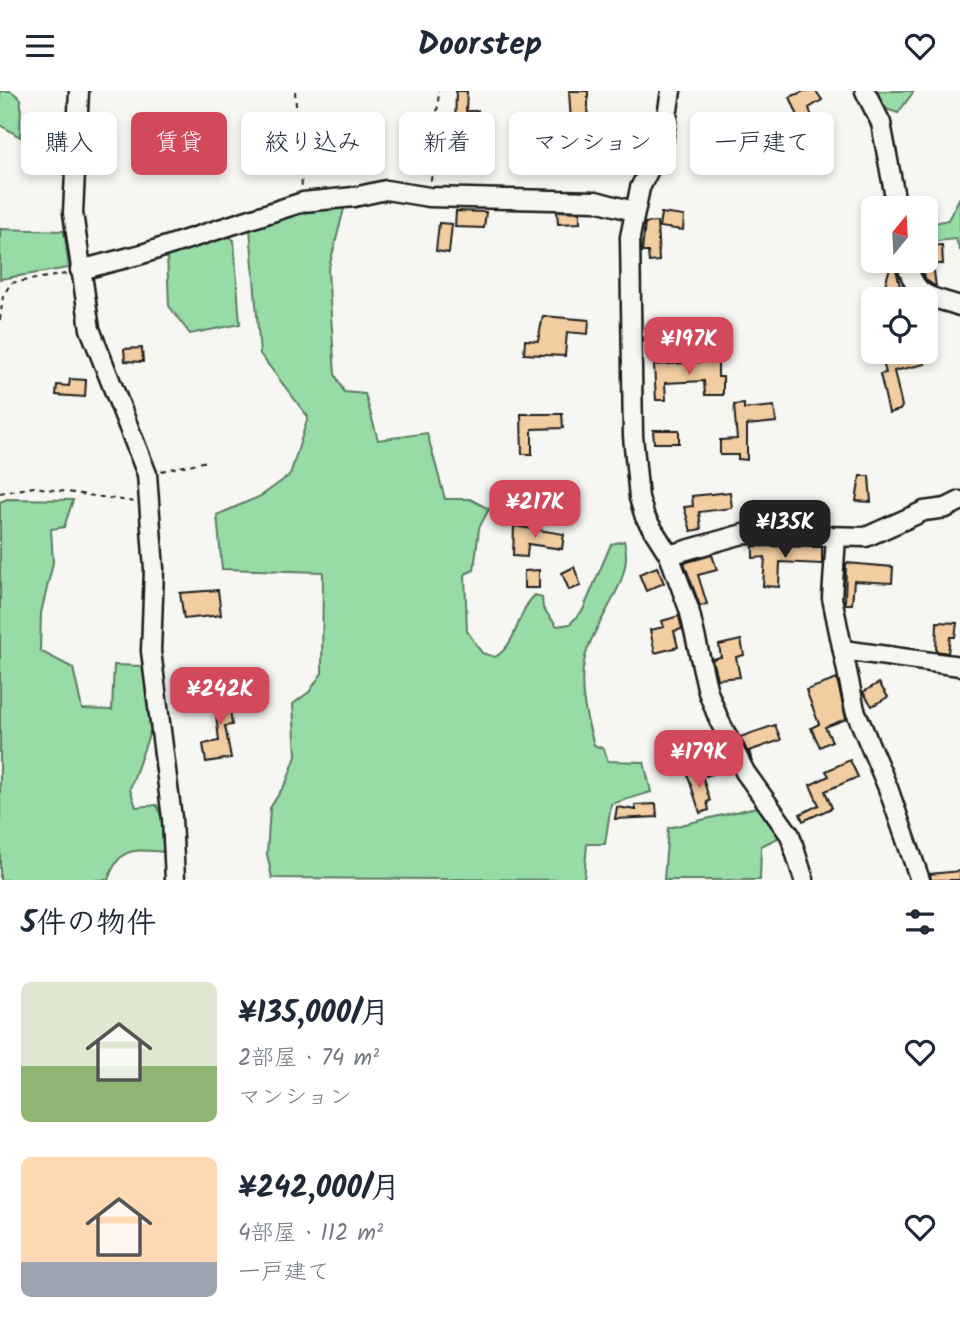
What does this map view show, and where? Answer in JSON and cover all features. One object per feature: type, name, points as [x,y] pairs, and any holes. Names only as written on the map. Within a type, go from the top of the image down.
[{"type":"street","points":[[79,91],[73,213],[80,271],[90,329],[146,474],[154,569],[151,650],[173,818],[176,880]]},
{"type":"street","points":[[671,91],[663,141],[640,188],[633,211],[630,315],[635,462],[645,517],[669,555],[690,609],[708,692],[719,720],[745,772],[790,835],[803,880]]},
{"type":"street","points":[[865,91],[881,123],[895,196]]},
{"type":"street","points":[[80,271],[303,202],[354,197],[386,190],[429,197],[596,201],[633,211]]},
{"type":"street","points":[[912,273],[922,293],[931,300],[960,306]]},
{"type":"street","points":[[669,555],[743,534],[866,537],[924,511],[946,508],[960,501]]},
{"type":"street","points":[[836,537],[832,599],[855,710],[888,788],[919,880]]},
{"type":"street","points":[[843,650],[960,666]]},
{"type":"path","points":[[295,91],[303,202]]},
{"type":"path","points":[[429,197],[439,91]]},
{"type":"path","points":[[0,320],[3,296],[11,283],[80,271]]},
{"type":"path","points":[[146,474],[207,461]]},
{"type":"path","points":[[0,493],[34,487],[111,500],[150,502]]},
{"type":"green space","points":[[0,91],[11,91],[21,99],[20,137],[0,125]]},
{"type":"green space","points":[[873,91],[914,91],[898,113],[886,109]]},
{"type":"green space","points":[[960,197],[960,251],[956,239],[938,241],[938,222],[948,220]]},
{"type":"green space","points":[[336,199],[345,205],[328,271],[335,374],[344,392],[365,394],[378,440],[427,433],[445,499],[470,499],[489,509],[479,528],[474,570],[465,574],[467,631],[482,653],[495,657],[503,651],[509,644],[524,610],[535,595],[542,598],[543,608],[557,626],[570,624],[583,610],[611,544],[624,541],[625,568],[584,660],[583,697],[594,745],[604,749],[608,761],[644,762],[651,792],[611,804],[605,844],[587,844],[584,880],[272,878],[267,854],[270,808],[287,781],[296,756],[293,704],[309,692],[322,673],[323,572],[222,569],[217,515],[261,496],[290,475],[308,417],[260,354],[250,228]]},
{"type":"green space","points":[[0,229],[64,231],[69,268],[0,279]]},
{"type":"green space","points":[[226,235],[234,240],[240,324],[190,334],[169,306],[167,253]]},
{"type":"green space","points":[[7,499],[73,500],[64,527],[51,529],[53,563],[41,613],[40,651],[73,668],[82,709],[112,710],[114,665],[143,666],[152,726],[130,789],[136,807],[157,805],[164,825],[166,852],[129,852],[118,861],[108,880],[0,880],[0,502]]},
{"type":"green space","points":[[761,806],[782,836],[761,846],[760,880],[664,880],[668,828]]},
{"type":"building","points":[[456,91],[467,91],[466,111],[478,112],[455,112]]},
{"type":"building","points":[[569,91],[588,91],[588,112],[570,112]]},
{"type":"building","points":[[804,91],[816,91],[822,100],[809,108],[810,112],[796,112],[790,97]]},
{"type":"building","points":[[456,211],[486,212],[484,228],[455,227]]},
{"type":"building","points":[[557,211],[580,212],[580,223],[558,224]]},
{"type":"building","points":[[661,213],[684,216],[683,230],[659,227]]},
{"type":"building","points":[[657,222],[659,261],[649,262],[648,252],[642,252],[645,223]]},
{"type":"building","points":[[439,223],[452,224],[449,253],[436,251]]},
{"type":"building","points":[[938,245],[942,245],[943,264],[938,264]]},
{"type":"building","points":[[888,273],[897,273],[900,287],[885,285]]},
{"type":"building","points":[[923,273],[934,273],[936,287],[926,280]]},
{"type":"building","points":[[543,316],[589,320],[588,334],[567,332],[565,356],[524,354],[525,340],[538,341]]},
{"type":"building","points":[[142,348],[143,362],[125,361],[124,349]]},
{"type":"building","points":[[718,361],[718,377],[723,377],[723,395],[705,395],[704,381],[665,383],[666,400],[656,400],[654,365]]},
{"type":"building","points":[[884,364],[925,364],[894,371],[902,406],[900,410],[889,413],[880,374],[886,373]]},
{"type":"building","points":[[70,379],[86,380],[85,397],[56,395],[57,385],[69,386]]},
{"type":"building","points":[[744,404],[744,409],[774,406],[776,422],[747,425],[747,460],[738,459],[738,455],[720,455],[720,440],[737,439],[734,405]]},
{"type":"building","points":[[521,414],[562,414],[563,428],[532,429],[532,454],[522,454]]},
{"type":"building","points":[[653,430],[679,430],[679,443],[654,443]]},
{"type":"building","points":[[860,476],[869,476],[871,502],[856,501]]},
{"type":"building","points":[[730,492],[732,508],[699,512],[701,529],[691,531],[684,507],[693,506],[692,496]]},
{"type":"building","points":[[514,526],[564,534],[562,549],[528,544],[527,557],[513,556]]},
{"type":"building","points":[[753,546],[822,547],[822,564],[780,562],[779,587],[763,586],[765,557],[753,558]]},
{"type":"building","points":[[712,555],[717,570],[698,575],[707,604],[700,606],[684,563]]},
{"type":"building","points":[[846,563],[893,567],[892,583],[854,581],[852,604],[845,604]]},
{"type":"building","points":[[574,567],[581,586],[569,590],[562,573]]},
{"type":"building","points":[[657,567],[664,583],[646,591],[639,574]]},
{"type":"building","points":[[539,570],[539,588],[524,588],[524,571]]},
{"type":"building","points":[[218,590],[221,615],[184,619],[180,593]]},
{"type":"building","points":[[679,616],[682,629],[674,631],[678,647],[655,653],[650,630],[664,627],[662,621]]},
{"type":"building","points":[[937,622],[957,623],[955,637],[950,637],[948,653],[936,651]]},
{"type":"building","points":[[741,640],[744,655],[736,657],[740,677],[717,679],[712,659],[721,657],[719,645]]},
{"type":"building","points":[[837,679],[846,719],[825,727],[832,741],[820,747],[811,728],[819,724],[806,690]]},
{"type":"building","points":[[879,683],[888,697],[872,706],[863,692]]},
{"type":"building","points":[[227,685],[232,725],[225,726],[231,758],[206,762],[203,744],[219,741],[213,687]]},
{"type":"building","points":[[775,725],[781,740],[749,751],[752,761],[740,737]]},
{"type":"building","points":[[723,754],[731,768],[706,776],[702,761]]},
{"type":"building","points":[[850,760],[858,777],[825,791],[832,808],[803,821],[800,814],[819,805],[810,785],[829,776],[826,771]]},
{"type":"building","points":[[700,769],[710,801],[707,802],[709,810],[700,813],[687,773]]},
{"type":"building","points":[[656,804],[657,817],[615,819],[617,807],[636,810],[635,805]]},
{"type":"building","points":[[960,871],[960,880],[931,880],[930,874]]}]
